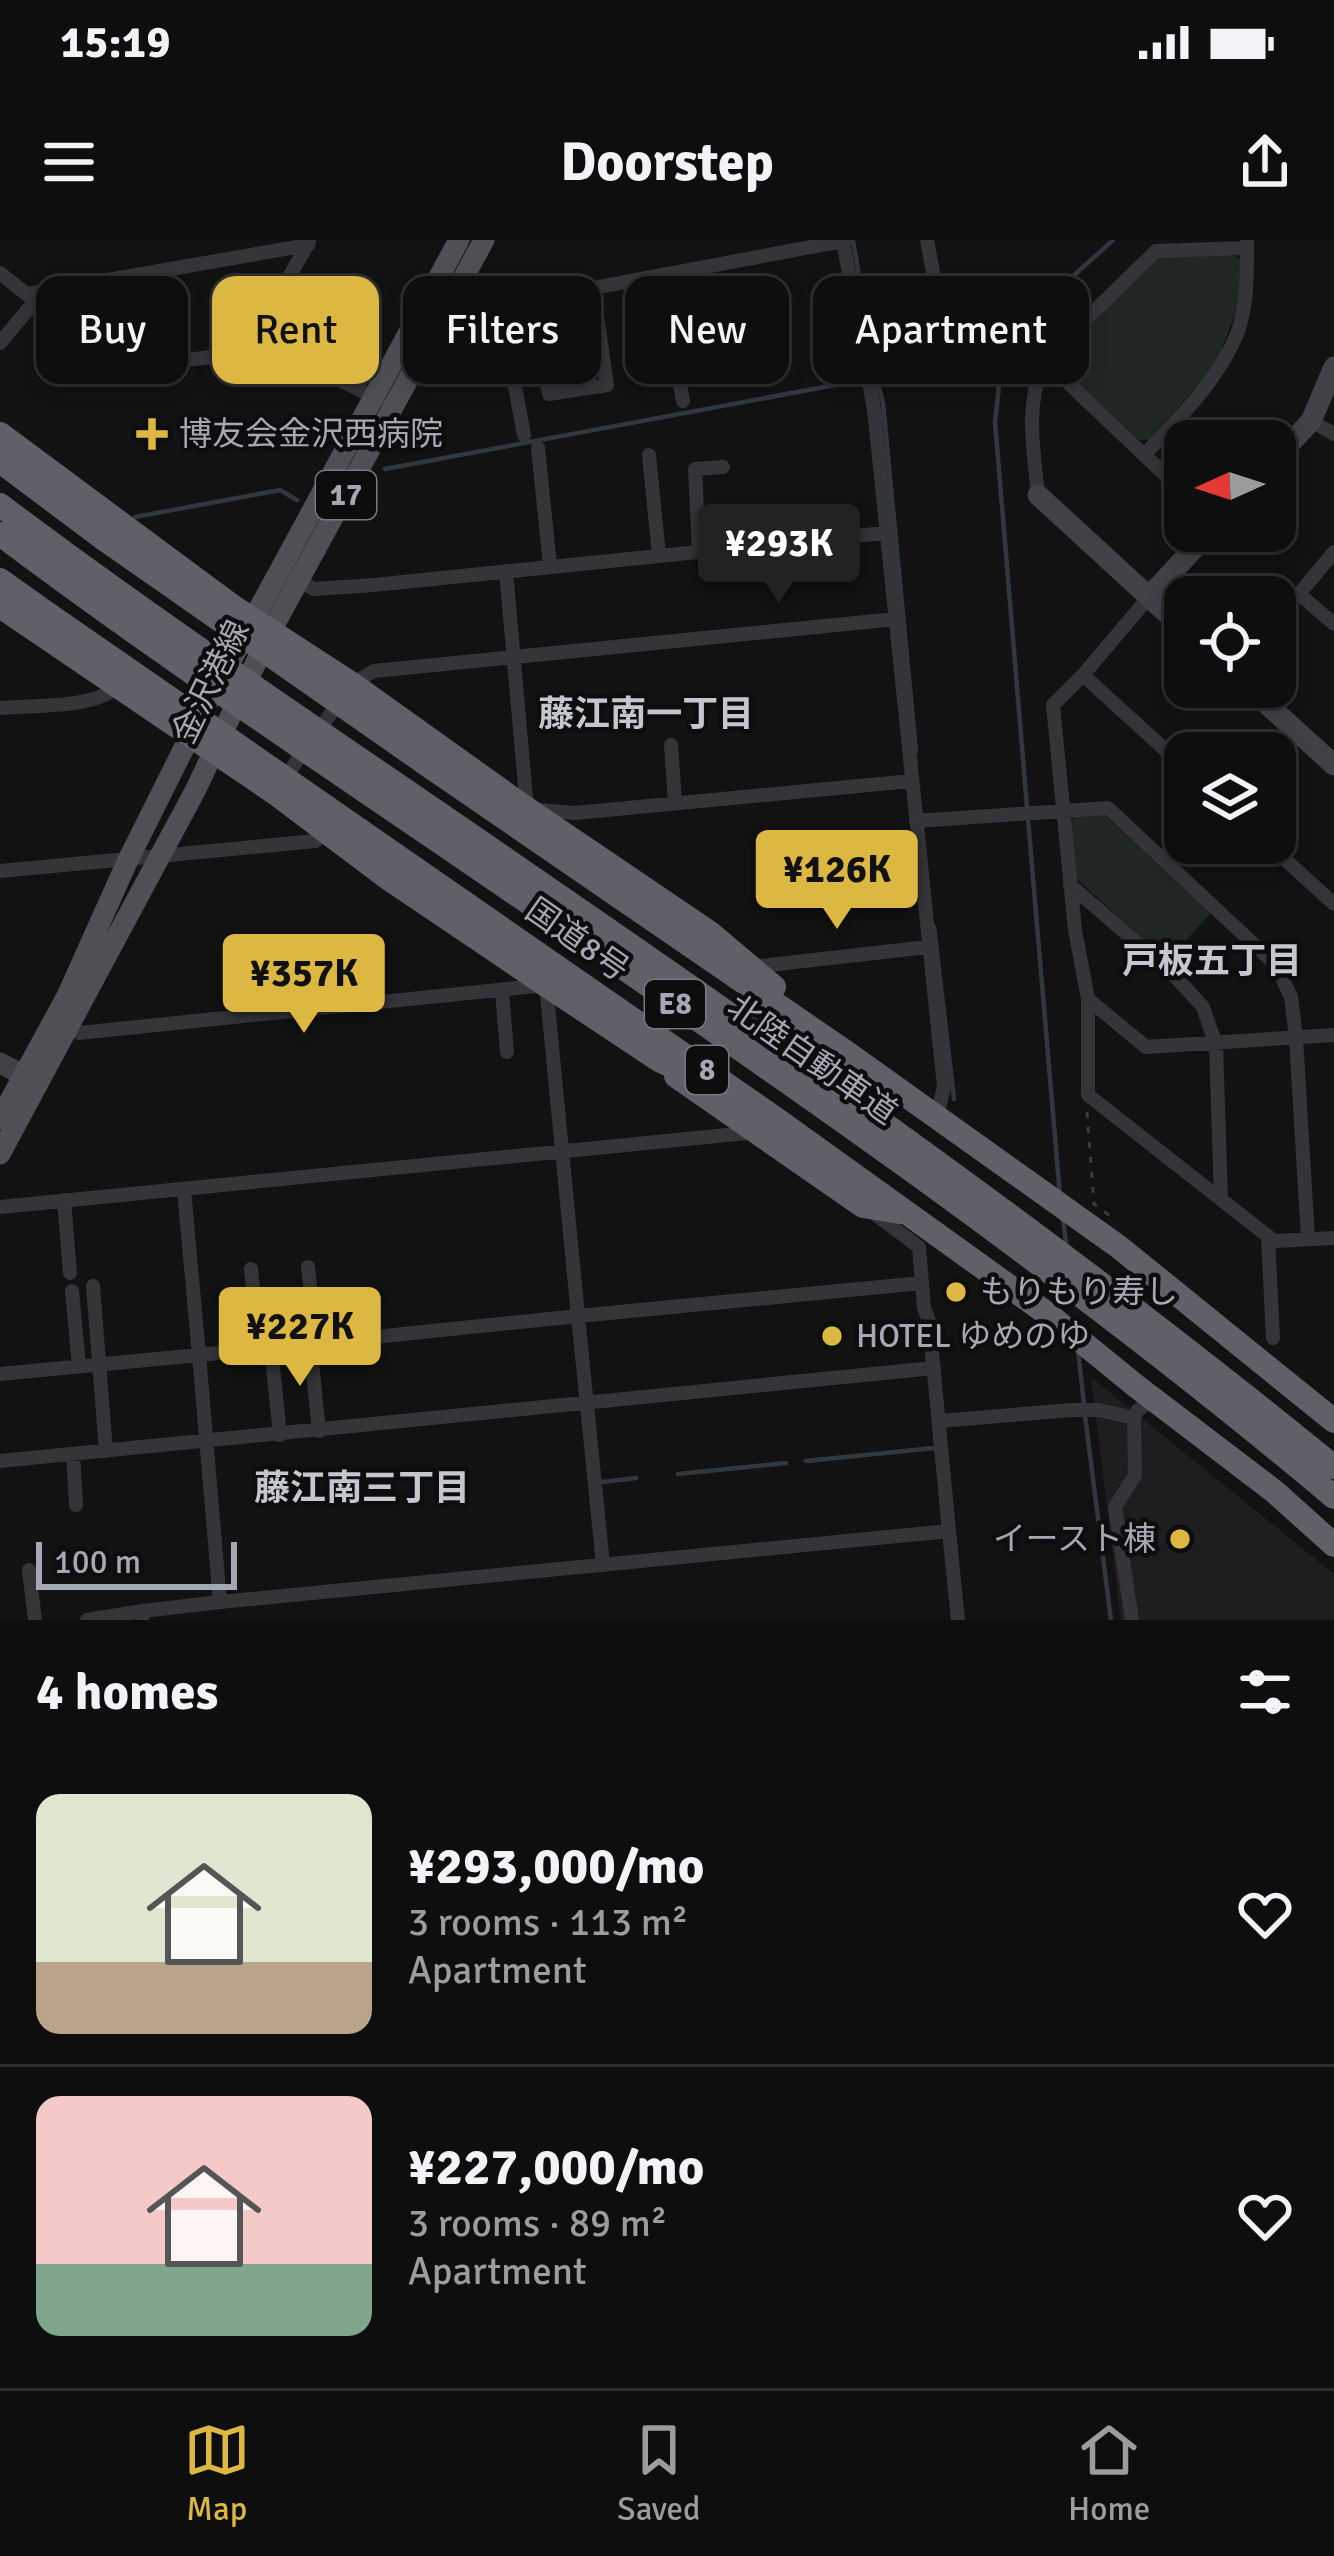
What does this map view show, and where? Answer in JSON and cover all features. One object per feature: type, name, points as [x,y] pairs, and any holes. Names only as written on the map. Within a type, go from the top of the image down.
[{"type":"highway","points":[[0,434],[262,626],[710,933],[773,986],[802,1022]]},
{"type":"highway","name":"国道8号","points":[[0,461],[104,539],[937,1116],[1122,1250],[1332,1415]]},
{"type":"highway","name":"北陸自動車道","points":[[0,506],[872,1114],[1202,1359],[1334,1467]]},
{"type":"highway","name":"北陸自動車道","points":[[0,534],[194,674],[876,1145],[1185,1376],[1334,1497]]},
{"type":"highway","name":"国道8号","points":[[0,580],[779,1120],[1048,1315],[1275,1492],[1334,1545]]},
{"type":"highway","points":[[6,615],[118,685],[545,986],[659,1060],[779,1120]]},
{"type":"highway","points":[[659,1060],[677,1078],[863,1206],[908,1214]]},
{"type":"main road","name":"金沢港線","points":[[0,1154],[128,860],[190,736],[262,626],[299,581],[459,240]]},
{"type":"main road","name":"金沢港線","points":[[464,276],[484,240]]},
{"type":"main road","name":"金沢港線","points":[[0,1119],[70,1028],[214,752],[279,570],[403,373]]},
{"type":"street","points":[[926,240],[933,276]]},
{"type":"street","points":[[601,285],[845,241],[874,410],[896,619],[944,1087],[937,1116]]},
{"type":"street","points":[[0,343],[31,297],[309,243]]},
{"type":"street","points":[[290,276],[309,243]]},
{"type":"street","points":[[1089,316],[1156,251],[1247,244],[1246,291],[1238,332],[1219,368],[1144,455]]},
{"type":"street","points":[[0,273],[138,366],[212,356]]},
{"type":"street","points":[[661,275],[682,401]]},
{"type":"street","points":[[548,384],[550,394],[608,386],[601,339]]},
{"type":"street","points":[[1296,437],[1311,421],[1334,367]]},
{"type":"street","points":[[348,384],[384,402]]},
{"type":"street","points":[[515,384],[524,435]]},
{"type":"street","points":[[1035,384],[1030,415],[1038,494],[1164,611]]},
{"type":"street","points":[[1069,384],[1164,474]]},
{"type":"street","points":[[1311,421],[1334,434]]},
{"type":"street","points":[[538,448],[550,566]]},
{"type":"street","points":[[649,455],[659,555]]},
{"type":"street","points":[[699,551],[695,469],[723,467]]},
{"type":"street","points":[[279,570],[314,589],[885,532]]},
{"type":"street","points":[[1191,552],[1054,705],[1056,810],[1088,999],[1088,1095],[1274,1241],[1334,1238]]},
{"type":"street","points":[[1334,552],[1299,594],[1334,624]]},
{"type":"street","points":[[506,571],[526,809],[575,813],[910,781]]},
{"type":"street","points":[[274,794],[352,684],[374,671],[896,619]]},
{"type":"street","points":[[1083,675],[1164,749]]},
{"type":"street","points":[[0,708],[94,700],[110,696],[118,685]]},
{"type":"street","points":[[1271,708],[1334,765]]},
{"type":"street","points":[[671,745],[675,802]]},
{"type":"street","points":[[916,821],[1108,808],[1276,965],[1291,997],[1296,1038],[1308,1239]]},
{"type":"street","points":[[0,871],[316,841],[325,832]]},
{"type":"street","points":[[1290,864],[1334,904]]},
{"type":"street","points":[[1070,885],[1204,1006],[1216,1045],[1220,1199]]},
{"type":"street","points":[[751,967],[928,947]]},
{"type":"street","points":[[70,1028],[79,1033],[545,986],[603,1565]]},
{"type":"street","points":[[502,992],[507,1052]]},
{"type":"street","points":[[1088,999],[1146,1047],[1334,1035]]},
{"type":"street","points":[[0,1063],[31,1080]]},
{"type":"street","points":[[0,1207],[747,1132],[751,1127]]},
{"type":"street","points":[[184,1190],[220,1602]]},
{"type":"street","points":[[64,1200],[70,1274]]},
{"type":"street","points":[[863,1206],[919,1247],[958,1620]]},
{"type":"street","points":[[1268,1236],[1274,1339]]},
{"type":"street","points":[[308,1267],[319,1431]]},
{"type":"street","points":[[251,1269],[280,1435]]},
{"type":"street","points":[[0,1375],[922,1283]]},
{"type":"street","points":[[93,1286],[106,1451]]},
{"type":"street","points":[[72,1291],[79,1366]]},
{"type":"street","points":[[0,1461],[934,1368]]},
{"type":"street","points":[[1132,1620],[1115,1507],[1135,1475],[1134,1418],[1144,1392]]},
{"type":"street","points":[[939,1421],[1070,1410],[1100,1410],[1134,1418]]},
{"type":"street","points":[[73,1454],[76,1505]]},
{"type":"street","points":[[88,1620],[220,1602],[950,1531]]},
{"type":"street","points":[[29,1570],[35,1620]]},
{"type":"path","points":[[1088,1095],[1094,1204],[1121,1225],[1122,1250]]},
{"type":"shaded area","points":[[1233,255],[1242,260],[1239,304],[1215,366],[1149,440],[1139,440],[1079,384],[1089,384],[1089,325],[1153,260]]},
{"type":"shaded area","points":[[1104,815],[1211,913],[1167,961],[1075,877],[1069,823],[1075,817]]},
{"type":"shaded area","points":[[1091,1377],[1334,1574],[1334,1620],[1121,1620]]},
{"type":"waterway","points":[[853,240],[883,403],[916,752]]},
{"type":"waterway","points":[[1027,807],[995,422],[1001,369],[1040,311],[1113,240]]},
{"type":"waterway","points":[[385,469],[841,384]]},
{"type":"waterway","points":[[135,517],[280,490],[297,500]]},
{"type":"waterway","points":[[1028,819],[1060,1196]]},
{"type":"waterway","points":[[934,927],[954,1099]]},
{"type":"waterway","points":[[1063,1219],[1066,1243]]},
{"type":"waterway","points":[[1078,1350],[1084,1404]]},
{"type":"waterway","points":[[1085,1416],[1111,1620]]},
{"type":"waterway","points":[[806,1461],[934,1448]]},
{"type":"waterway","points":[[678,1474],[786,1463]]},
{"type":"waterway","points":[[602,1482],[636,1478]]},
{"type":"place","name":"博友会金沢西病院","points":[[152,434]]},
{"type":"place","name":"もりもり寿し","points":[[956,1292]]},
{"type":"place","name":"HOTEL ゆめのゆ","points":[[832,1336]]},
{"type":"place","name":"イースト棟","points":[[1180,1539]]},
{"type":"district","name":"藤江南一丁目","points":[[646,714]]},
{"type":"district","name":"戸板五丁目","points":[[1212,961]]},
{"type":"district","name":"藤江南三丁目","points":[[362,1488]]}]
